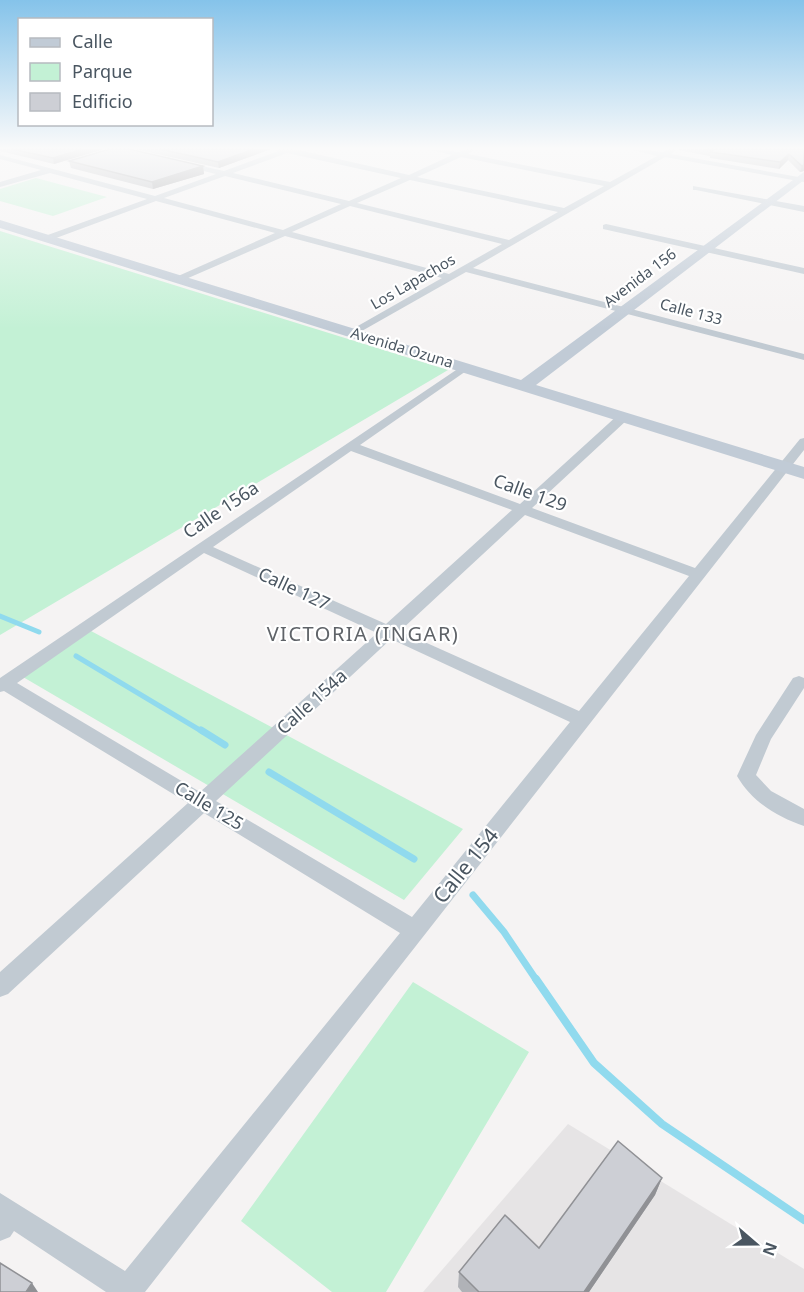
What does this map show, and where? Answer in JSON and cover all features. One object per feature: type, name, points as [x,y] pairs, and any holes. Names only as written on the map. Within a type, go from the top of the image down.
[{"type":"main road","name":"Avenida 156","points":[[524,386],[757,209]]},
{"type":"main road","name":"Avenida Ozuna","points":[[0,224],[804,473]]},
{"type":"street","points":[[48,238],[127,209]]},
{"type":"street","points":[[194,209],[450,277]]},
{"type":"street","points":[[179,279],[337,209]]},
{"type":"street","points":[[371,209],[511,243]]},
{"type":"street","points":[[557,209],[565,211]]},
{"type":"street","name":"Los Lapachos","points":[[354,333],[568,209]]},
{"type":"street","points":[[606,227],[804,271]]},
{"type":"street","name":"Calle 133","points":[[465,269],[804,357]]},
{"type":"street","name":"Calle 156a","points":[[2,684],[465,368]]},
{"type":"street","name":"Calle 154a","points":[[0,987],[623,417]]},
{"type":"street","name":"Calle 154","points":[[130,1291],[414,930],[804,442]]},
{"type":"street","name":"Calle 129","points":[[350,446],[698,574]]},
{"type":"street","name":"Calle 127","points":[[202,547],[582,720]]},
{"type":"street","points":[[799,682],[777,714],[746,776],[754,789],[783,809],[804,818]]},
{"type":"street","name":"Calle 125","points":[[2,684],[414,930]]},
{"type":"street","points":[[4,1216],[130,1291]]},
{"type":"shaded area","points":[[568,1124],[804,1269],[804,1292],[423,1292]]},
{"type":"green space","points":[[29,209],[72,209],[53,216]]},
{"type":"green space","points":[[0,231],[448,370],[0,635]]},
{"type":"green space","points":[[91,631],[463,829],[404,900],[23,677]]},
{"type":"green space","points":[[413,982],[529,1052],[386,1292],[332,1292],[241,1221]]},
{"type":"building","points":[[618,1141],[662,1178],[584,1292],[479,1292],[459,1272],[505,1215],[539,1248]]},
{"type":"building","points":[[0,1263],[32,1283],[26,1292],[0,1292]]},
{"type":"waterway","points":[[0,616],[39,632]]},
{"type":"waterway","points":[[76,656],[203,732]]},
{"type":"waterway","points":[[201,730],[225,745]]},
{"type":"waterway","points":[[269,772],[414,859]]},
{"type":"waterway","points":[[473,895],[504,932],[537,981]]},
{"type":"waterway","points":[[536,979],[594,1063],[662,1124],[804,1220]]},
{"type":"district","name":"VICTORIA (INGAR)","points":[[363,634]]}]
